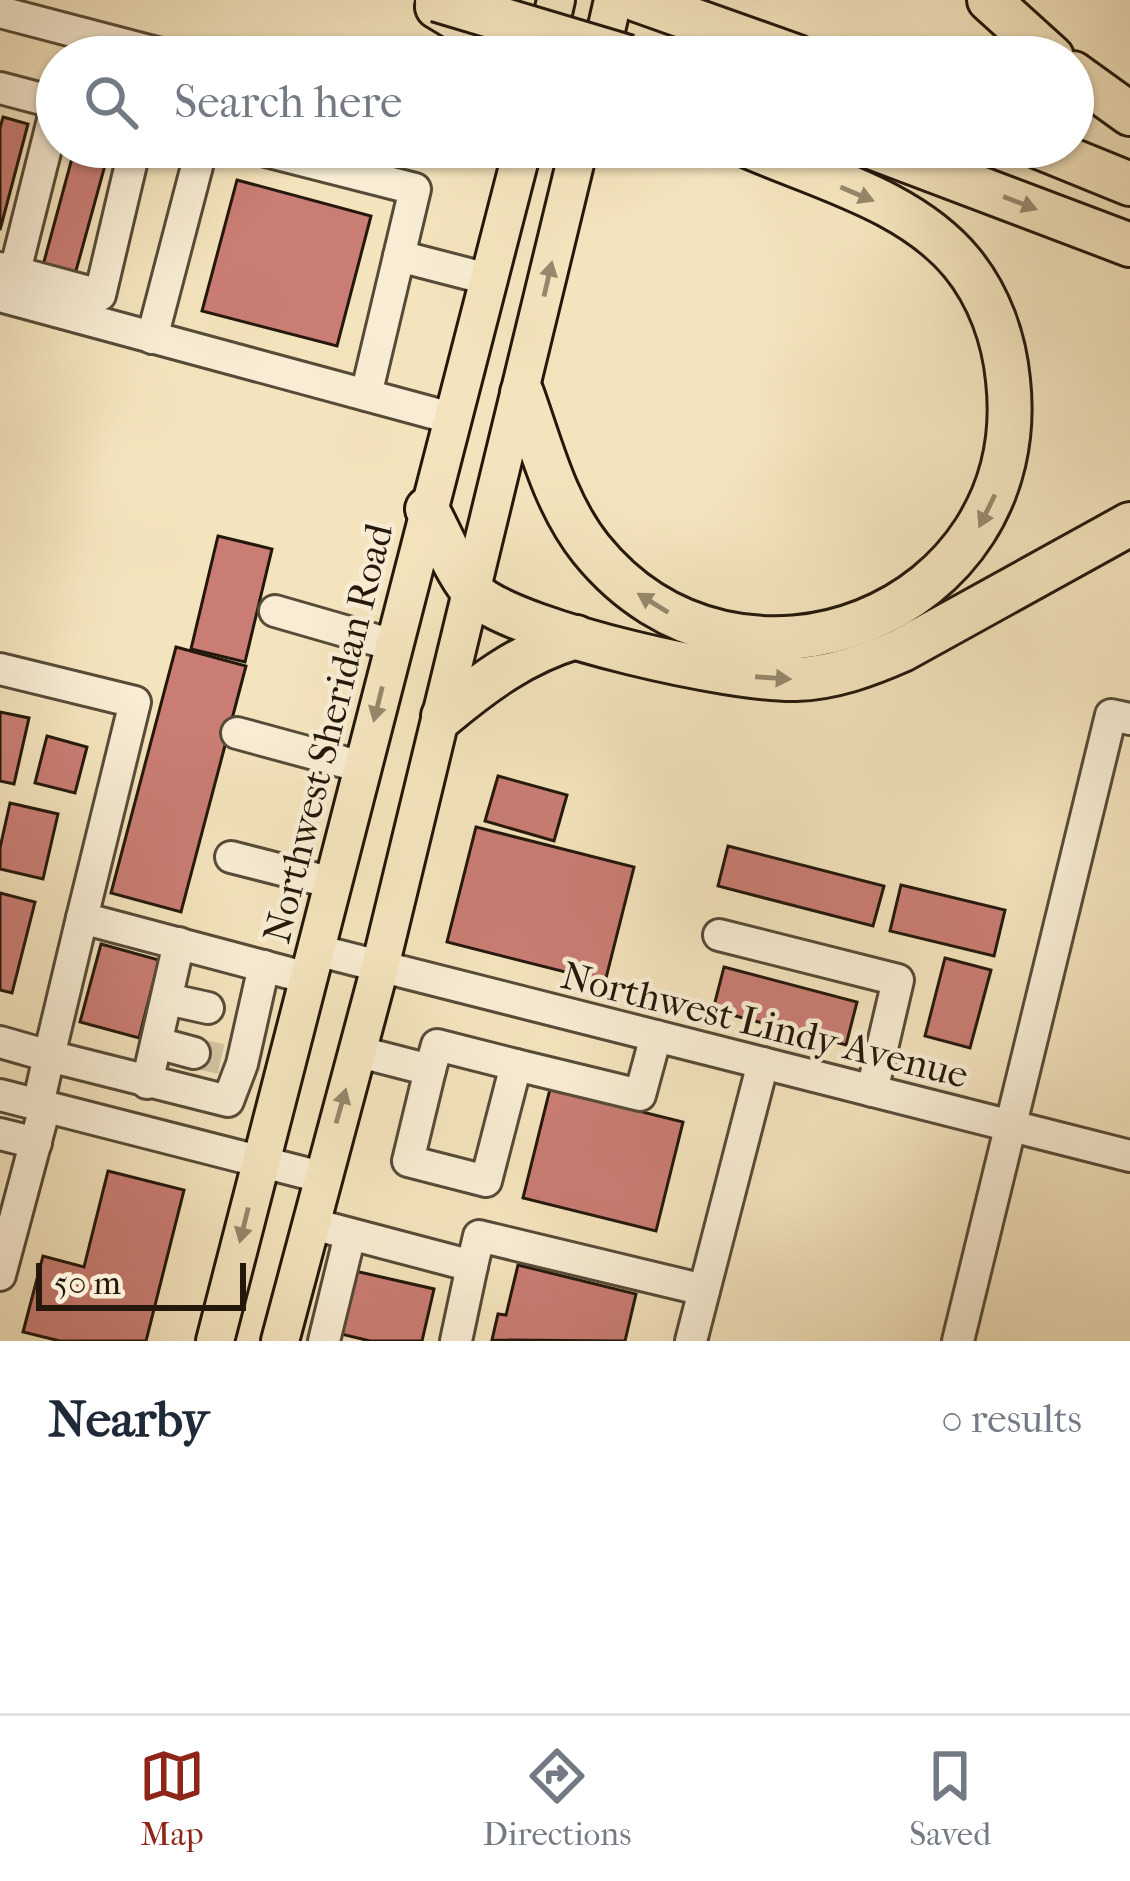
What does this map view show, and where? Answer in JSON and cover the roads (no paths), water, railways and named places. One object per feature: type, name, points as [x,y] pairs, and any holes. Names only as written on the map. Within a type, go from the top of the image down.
[{"type":"highway","points":[[426,0],[485,36]]},
{"type":"highway","points":[[437,0],[558,36]]},
{"type":"highway","points":[[637,0],[741,36]]},
{"type":"highway","points":[[664,0],[705,23]]},
{"type":"highway","points":[[989,0],[1029,36]]},
{"type":"highway","points":[[1094,89],[1130,114]]},
{"type":"highway","points":[[522,393],[560,500],[592,550],[644,600],[704,629],[767,639],[832,632],[892,609],[938,575],[961,553],[993,502],[1009,436],[1006,362],[985,298],[963,265],[908,216],[798,168]]},
{"type":"highway","points":[[927,168],[1130,245]]},
{"type":"highway","points":[[1091,168],[1130,184]]},
{"type":"highway","points":[[427,508],[473,593],[536,627],[761,678],[826,676],[864,666],[902,650],[1130,524]]},
{"type":"highway","points":[[442,716],[536,649],[576,637]]},
{"type":"main road","points":[[548,36],[556,0]]},
{"type":"main road","points":[[605,36],[613,0]]},
{"type":"main road","name":"Northwest Sheridan Road","points":[[215,1341],[515,168]]},
{"type":"main road","points":[[300,1339],[309,1223],[380,967],[574,168]]},
{"type":"street","points":[[0,12],[52,36]]},
{"type":"street","points":[[0,88],[36,98]]},
{"type":"street","points":[[39,168],[6,284],[96,308],[152,338],[451,418]]},
{"type":"street","points":[[96,308],[130,168]]},
{"type":"street","points":[[152,338],[197,168]]},
{"type":"street","points":[[359,168],[415,189],[366,395]]},
{"type":"street","points":[[399,256],[488,280]]},
{"type":"street","points":[[274,611],[393,644]]},
{"type":"street","points":[[0,670],[135,702],[50,1056],[36,1143],[0,1275]]},
{"type":"street","points":[[958,1341],[1121,717]]},
{"type":"street","points":[[238,733],[362,767]]},
{"type":"street","points":[[231,856],[333,884]]},
{"type":"street","name":"Northwest Lindy Avenue","points":[[82,918],[264,966],[380,967],[1130,1156]]},
{"type":"street","points":[[719,935],[898,980],[872,1091]]},
{"type":"street","points":[[147,1083],[179,943]]},
{"type":"street","points":[[0,1042],[228,1101],[225,1058],[231,1014],[264,966]]},
{"type":"street","points":[[167,998],[231,1014]]},
{"type":"street","points":[[516,1065],[485,1181],[408,1161],[437,1046],[516,1065],[640,1095],[656,1036]]},
{"type":"street","points":[[157,1043],[225,1058],[284,1061]]},
{"type":"street","points":[[356,1051],[430,1070]]},
{"type":"street","points":[[691,1341],[763,1064]]},
{"type":"street","points":[[175,1141],[188,1094]]},
{"type":"street","points":[[0,1095],[321,1178]]},
{"type":"street","points":[[0,1134],[36,1143]]},
{"type":"street","points":[[309,1223],[472,1266]]},
{"type":"street","points":[[300,1339],[350,1234]]},
{"type":"street","points":[[456,1341],[479,1236],[704,1290]]},
{"type":"tunnel","points":[[194,1053],[221,1059]]}]
